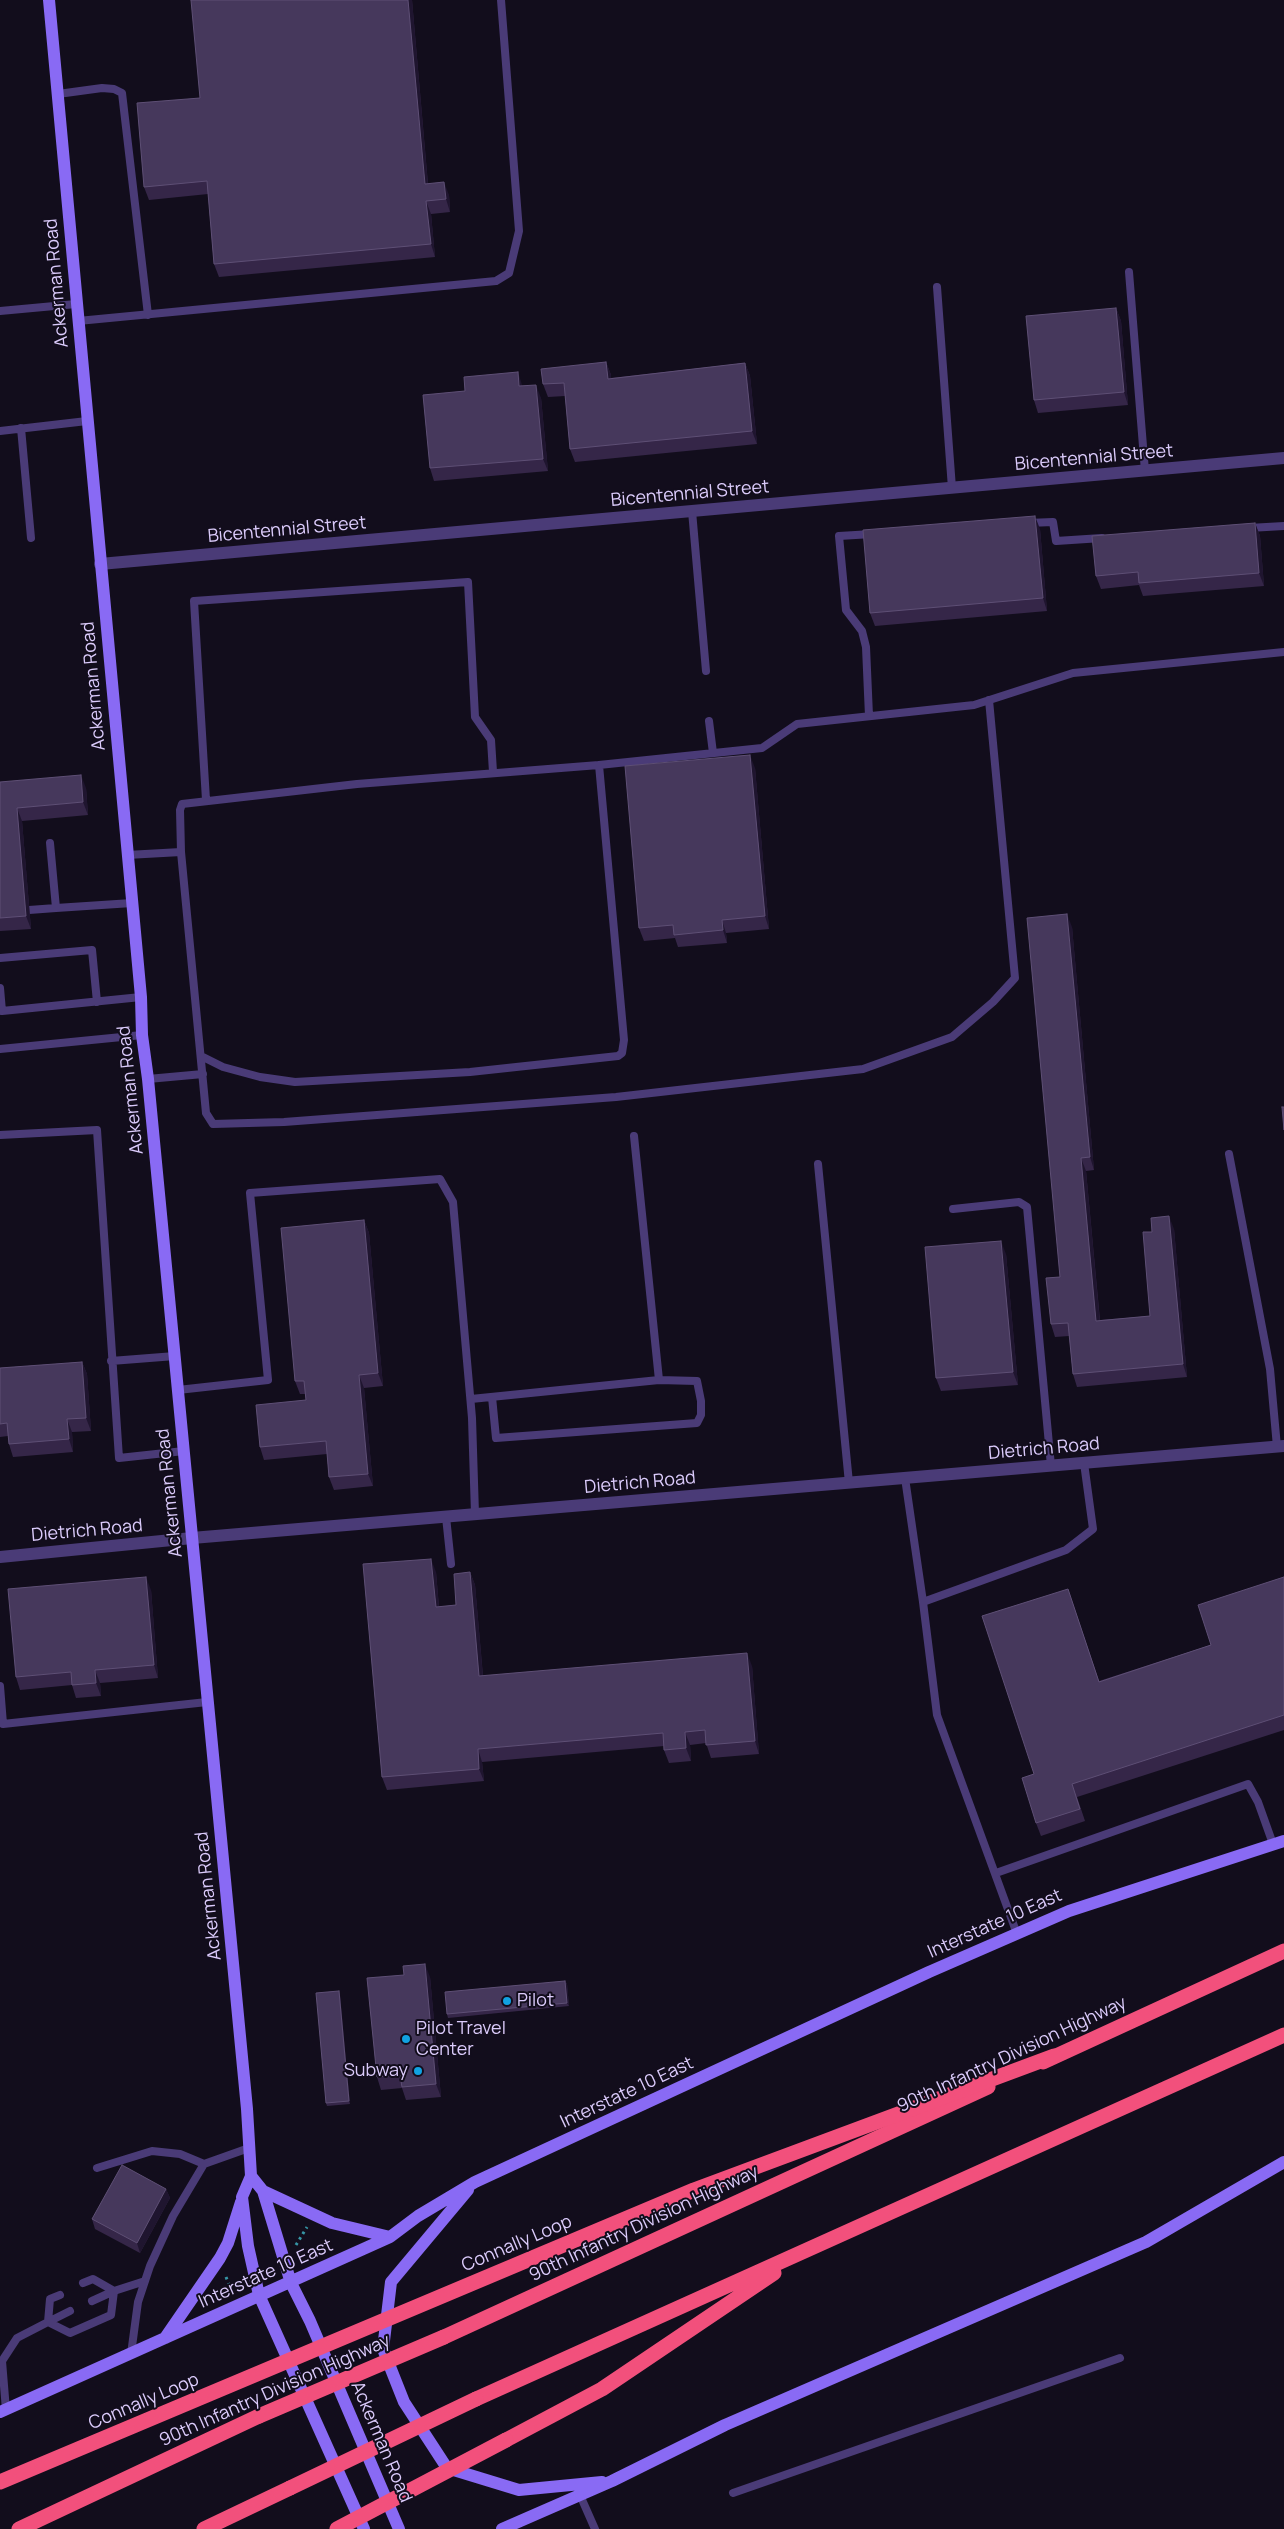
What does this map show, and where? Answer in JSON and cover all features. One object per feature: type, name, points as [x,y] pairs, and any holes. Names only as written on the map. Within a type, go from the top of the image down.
[{"type":"highway","name":"90th Infantry Division Highway","points":[[17,2529],[259,2416],[444,2336],[1284,1951]]},
{"type":"highway","points":[[204,2529],[476,2399],[1284,2035]]},
{"type":"highway","name":"Connally Loop","points":[[0,2482],[694,2190],[1054,2056]]},
{"type":"highway","points":[[336,2529],[602,2389],[809,2249]]},
{"type":"main road","name":"Ackerman Road","points":[[49,0],[132,903],[142,1035],[175,1356],[246,2100],[251,2176],[242,2197],[228,2243],[220,2258],[165,2338]]},
{"type":"main road","name":"Interstate 10 East","points":[[3,2411],[390,2237],[418,2216],[475,2182],[929,1972],[1069,1911],[1279,1842]]},
{"type":"main road","points":[[502,2529],[612,2481],[725,2425],[1146,2242],[1284,2162]]},
{"type":"main road","name":"Ackerman Road","points":[[251,2176],[263,2191],[291,2283],[310,2321],[399,2529]]},
{"type":"main road","points":[[475,2182],[391,2282],[383,2350],[404,2402],[447,2468],[519,2490],[612,2481]]},
{"type":"main road","points":[[263,2191],[332,2223],[390,2237]]},
{"type":"main road","points":[[242,2197],[248,2246],[259,2296],[364,2529]]},
{"type":"main road","points":[[516,2529],[533,2516]]},
{"type":"street","name":"Bicentennial Street","points":[[100,564],[1284,458]]},
{"type":"street","name":"Dietrich Road","points":[[0,1557],[192,1538],[1280,1446]]},
{"type":"lane","points":[[78,321],[496,281],[509,273],[519,231],[500,0]]},
{"type":"lane","points":[[58,94],[102,88],[114,89],[122,93],[148,315]]},
{"type":"lane","points":[[1129,272],[1145,471]]},
{"type":"lane","points":[[937,287],[952,488]]},
{"type":"lane","points":[[0,311],[76,304]]},
{"type":"lane","points":[[0,431],[87,421]]},
{"type":"lane","points":[[21,428],[31,538]]},
{"type":"lane","points":[[692,511],[706,671]]},
{"type":"lane","points":[[1024,524],[1053,522],[1056,541],[1111,537]]},
{"type":"lane","points":[[1236,529],[1284,526]]},
{"type":"lane","points":[[869,716],[866,647],[862,631],[846,610],[838,536],[878,533]]},
{"type":"lane","points":[[206,800],[194,601],[468,582],[475,717],[491,740],[493,772]]},
{"type":"lane","points":[[989,700],[1015,978],[994,1002],[952,1037],[862,1069],[616,1098],[234,1125],[213,1124],[206,1112],[182,852],[180,810],[186,802],[493,772],[599,765],[762,748],[797,724],[974,705],[989,700],[1073,673],[1284,652]]},
{"type":"lane","points":[[709,721],[713,753]]},
{"type":"lane","points":[[201,1056],[223,1067],[260,1077],[295,1082],[470,1072],[618,1056],[622,1053],[624,1040],[599,765]]},
{"type":"lane","points":[[50,842],[56,908]]},
{"type":"lane","points":[[127,855],[182,852]]},
{"type":"lane","points":[[29,910],[132,903]]},
{"type":"lane","points":[[0,958],[92,950],[97,1002]]},
{"type":"lane","points":[[0,988],[2,1011],[140,997]]},
{"type":"lane","points":[[0,1049],[142,1035]]},
{"type":"lane","points":[[148,1080],[203,1074]]},
{"type":"lane","points":[[0,1135],[97,1130],[119,1458],[184,1451]]},
{"type":"lane","points":[[634,1136],[659,1380]]},
{"type":"lane","points":[[1229,1154],[1270,1368],[1280,1446]]},
{"type":"lane","points":[[818,1164],[849,1483]]},
{"type":"lane","points":[[178,1390],[268,1380],[250,1193],[440,1179],[453,1202],[471,1399],[475,1514]]},
{"type":"lane","points":[[953,1209],[1019,1202],[1027,1207],[1051,1466]]},
{"type":"lane","points":[[111,1361],[175,1356]]},
{"type":"lane","points":[[471,1399],[659,1380],[697,1381],[701,1401],[700,1415],[697,1423],[496,1438],[492,1397]]},
{"type":"lane","points":[[923,1602],[1066,1550],[1092,1529],[1084,1463]]},
{"type":"lane","points":[[905,1478],[937,1715],[1017,1934]]},
{"type":"lane","points":[[446,1517],[450,1564]]},
{"type":"lane","points":[[0,1686],[4,1724],[208,1702]]},
{"type":"lane","points":[[996,1873],[1248,1784],[1279,1842]]},
{"type":"lane","points":[[131,2354],[138,2302],[150,2266],[173,2216],[204,2164],[248,2148]]},
{"type":"lane","points":[[97,2168],[152,2151],[180,2154],[204,2164]]},
{"type":"lane","points":[[83,2283],[93,2278],[114,2291]]},
{"type":"lane","points":[[92,2301],[114,2291],[145,2281]]},
{"type":"lane","points":[[48,2322],[70,2334],[111,2315],[114,2291]]},
{"type":"lane","points":[[48,2322],[50,2299],[60,2295]]},
{"type":"lane","points":[[3,2411],[2,2361],[17,2338],[70,2311]]},
{"type":"lane","points":[[734,2493],[1120,2358]]},
{"type":"lane","points":[[580,2495],[595,2529]]},
{"type":"path","points":[[292,2248],[298,2245],[307,2226]]},
{"type":"path","points":[[226,2277],[231,2275]]},
{"type":"building","points":[[191,0],[408,0],[425,184],[444,182],[446,199],[426,201],[431,244],[214,264],[207,181],[144,187],[137,103],[200,98]]},
{"type":"building","points":[[1116,308],[1124,392],[1034,400],[1026,316]]},
{"type":"building","points":[[606,362],[608,379],[745,363],[752,431],[570,449],[564,383],[543,384],[541,369]]},
{"type":"building","points":[[518,372],[519,386],[536,385],[543,459],[430,468],[423,395],[465,391],[464,377]]},
{"type":"building","points":[[1035,516],[1043,598],[870,613],[863,530]]},
{"type":"building","points":[[1255,523],[1259,573],[1139,583],[1138,572],[1096,576],[1092,536]]},
{"type":"building","points":[[750,755],[765,916],[722,920],[723,930],[674,935],[673,925],[639,928],[625,766]]},
{"type":"building","points":[[81,775],[83,802],[17,808],[26,916],[0,918],[0,782]]},
{"type":"building","points":[[1067,914],[1090,1157],[1081,1158],[1096,1321],[1150,1316],[1143,1232],[1152,1232],[1151,1218],[1169,1216],[1183,1364],[1073,1374],[1068,1323],[1051,1324],[1046,1278],[1060,1277],[1027,918]]},
{"type":"building","points":[[1282,1107],[1284,1107],[1284,1130]]},
{"type":"building","points":[[364,1220],[378,1373],[359,1375],[368,1474],[329,1477],[326,1441],[260,1447],[256,1405],[306,1400],[304,1381],[295,1381],[281,1228]]},
{"type":"building","points":[[1001,1241],[1013,1372],[936,1378],[925,1247]]},
{"type":"building","points":[[82,1362],[86,1418],[67,1419],[69,1439],[9,1444],[7,1423],[0,1424],[0,1368]]},
{"type":"building","points":[[431,1559],[436,1607],[456,1605],[454,1574],[470,1572],[479,1676],[747,1653],[755,1741],[706,1745],[705,1730],[685,1732],[686,1748],[664,1750],[663,1733],[478,1749],[479,1769],[382,1777],[363,1564]]},
{"type":"building","points":[[146,1577],[154,1665],[95,1670],[96,1683],[72,1685],[71,1672],[16,1677],[8,1589]]},
{"type":"building","points":[[1284,1577],[1284,1715],[1072,1784],[1080,1809],[1036,1823],[1022,1778],[1034,1774],[982,1616],[1068,1589],[1099,1682],[1211,1645],[1198,1605]]},
{"type":"building","name":"Pilot Travel Center","points":[[425,1964],[436,2084],[402,2087],[400,2075],[377,2077],[367,1978],[404,1975],[403,1966]]},
{"type":"building","name":"Pilot","points":[[565,1981],[567,2003],[447,2014],[445,1992]]},
{"type":"building","points":[[339,1991],[349,2101],[326,2103],[316,1993]]},
{"type":"building","points":[[122,2165],[166,2189],[137,2243],[92,2219]]},
{"type":"place","name":"Pilot","points":[[507,2001]]},
{"type":"place","name":"Pilot Travel Center","points":[[406,2039]]},
{"type":"place","name":"Subway","points":[[418,2071]]}]
